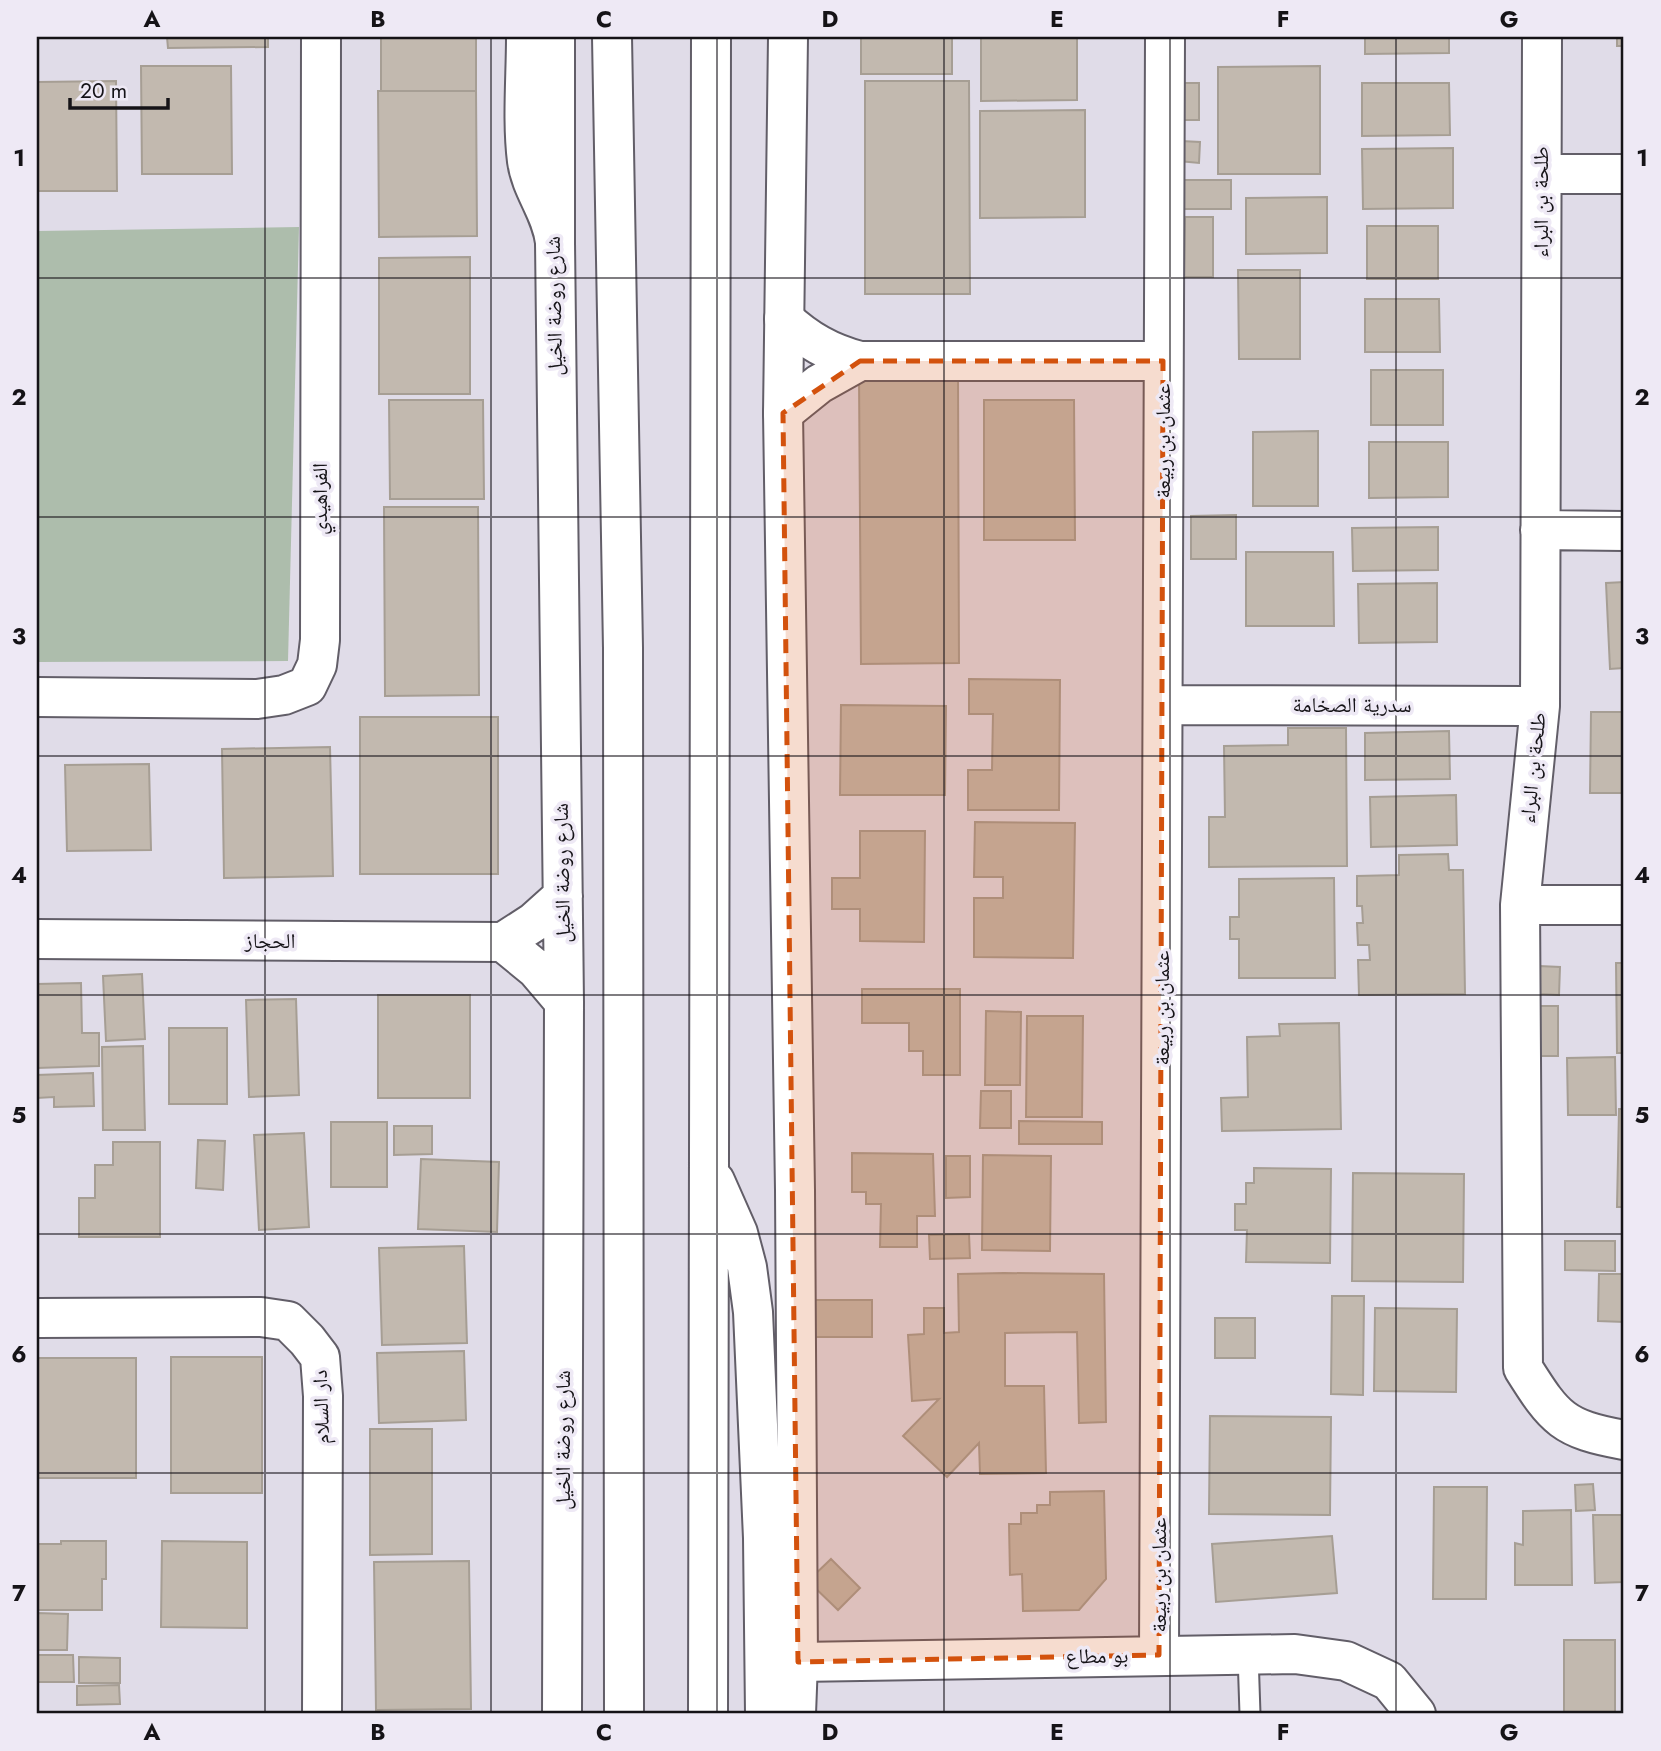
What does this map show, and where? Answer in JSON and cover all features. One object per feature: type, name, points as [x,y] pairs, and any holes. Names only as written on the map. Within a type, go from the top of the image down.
[{"type":"street","name":"الفراهيدي","points":[[37,697],[257,699],[284,695],[307,686],[317,665],[320,613],[321,37]]},
{"type":"street","name":"شارع روضة الخيل","points":[[526,37],[527,161],[535,187],[548,213],[555,242],[564,1002],[562,1714]]},
{"type":"street","points":[[555,37],[555,242]]},
{"type":"street","points":[[612,37],[623,648],[624,1714]]},
{"type":"street","points":[[708,1714],[711,37]]},
{"type":"street","points":[[788,37],[783,413],[796,1203],[796,1714]]},
{"type":"street","name":"عثمان بن ربيعة","points":[[1159,1655],[1165,37]]},
{"type":"street","name":"طلحة بن البراء","points":[[1542,37],[1540,706],[1520,905],[1523,1368],[1556,1416],[1587,1433],[1624,1440]]},
{"type":"street","points":[[1542,174],[1624,174]]},
{"type":"street","name":"عثمان بن ربيعة","points":[[784,319],[818,346],[860,361],[1163,361]]},
{"type":"street","name":"عثمان بن ربيعة","points":[[783,413],[819,384],[860,361]]},
{"type":"street","points":[[1540,530],[1624,531]]},
{"type":"street","name":"سدرية الصخامة","points":[[1164,705],[1540,706]]},
{"type":"street","points":[[563,897],[534,922],[503,942],[536,969],[564,1002]]},
{"type":"street","points":[[1520,905],[1624,905]]},
{"type":"street","name":"الحجاز","points":[[37,939],[503,942]]},
{"type":"street","points":[[709,1169],[738,1233],[747,1267],[753,1312],[763,1538],[765,1714]]},
{"type":"street","name":"دار السلام","points":[[37,1318],[261,1317],[288,1321],[320,1357],[323,1396],[321,1714]]},
{"type":"street","name":"بو مطاع","points":[[798,1662],[1294,1654],[1346,1661],[1390,1681],[1416,1714]]},
{"type":"lane","points":[[1248,1654],[1250,1714]]},
{"type":"highlighted area","points":[[860,361],[1163,361],[1159,1655],[798,1662],[783,413]]},
{"type":"green space","points":[[299,227],[288,661],[37,662],[37,231]]},
{"type":"building","points":[[167,37],[268,37],[268,47],[168,48]]},
{"type":"building","points":[[381,37],[476,37],[476,91],[381,91]]},
{"type":"building","points":[[861,37],[952,37],[952,74],[861,74]]},
{"type":"building","points":[[981,37],[1077,37],[1077,100],[981,101]]},
{"type":"building","points":[[1365,37],[1449,37],[1449,53],[1365,54]]},
{"type":"building","points":[[1617,37],[1624,37],[1624,46],[1617,46]]},
{"type":"building","points":[[141,66],[231,66],[232,174],[142,174]]},
{"type":"building","points":[[1320,66],[1320,174],[1218,174],[1218,67]]},
{"type":"building","points":[[116,81],[117,191],[37,191],[37,82]]},
{"type":"building","points":[[865,81],[969,81],[970,294],[865,294]]},
{"type":"building","points":[[1182,83],[1199,83],[1199,120],[1183,120]]},
{"type":"building","points":[[1362,83],[1449,83],[1450,135],[1362,136]]},
{"type":"building","points":[[378,91],[476,91],[477,236],[379,237]]},
{"type":"building","points":[[1085,110],[1085,217],[980,218],[980,111]]},
{"type":"building","points":[[1181,141],[1200,142],[1199,163],[1179,161]]},
{"type":"building","points":[[1453,148],[1453,208],[1363,209],[1362,149]]},
{"type":"building","points":[[1183,180],[1231,180],[1231,209],[1183,209]]},
{"type":"building","points":[[1327,197],[1327,253],[1246,254],[1246,198]]},
{"type":"building","points":[[1185,217],[1213,217],[1213,277],[1184,277]]},
{"type":"building","points":[[1367,226],[1438,226],[1438,279],[1367,279]]},
{"type":"building","points":[[470,257],[470,394],[379,394],[379,258]]},
{"type":"building","points":[[1238,270],[1300,270],[1300,359],[1239,359]]},
{"type":"building","points":[[1365,299],[1439,299],[1440,352],[1365,352]]},
{"type":"building","points":[[1371,370],[1443,370],[1443,425],[1371,425]]},
{"type":"building","points":[[859,376],[958,376],[959,663],[861,664]]},
{"type":"building","points":[[389,400],[483,400],[484,499],[390,499]]},
{"type":"building","points":[[984,400],[1074,400],[1075,540],[984,540]]},
{"type":"building","points":[[1318,431],[1318,506],[1253,506],[1253,432]]},
{"type":"building","points":[[1369,442],[1448,442],[1448,497],[1369,498]]},
{"type":"building","points":[[384,507],[478,507],[479,695],[385,696]]},
{"type":"building","points":[[1236,515],[1236,559],[1191,559],[1191,516]]},
{"type":"building","points":[[1438,527],[1438,570],[1353,571],[1352,528]]},
{"type":"building","points":[[1246,552],[1333,552],[1334,626],[1246,626]]},
{"type":"building","points":[[1624,582],[1624,668],[1610,669],[1606,583]]},
{"type":"building","points":[[1437,583],[1437,642],[1359,643],[1358,584]]},
{"type":"building","points":[[969,679],[1060,680],[1059,810],[968,810],[968,770],[992,770],[993,714],[969,714]]},
{"type":"building","points":[[841,705],[946,706],[945,795],[840,795]]},
{"type":"building","points":[[1591,712],[1624,712],[1624,793],[1590,793]]},
{"type":"building","points":[[360,717],[498,717],[498,874],[360,874]]},
{"type":"building","points":[[1288,728],[1346,728],[1347,866],[1209,867],[1209,817],[1225,817],[1224,746],[1288,745]]},
{"type":"building","points":[[1449,731],[1450,779],[1365,780],[1365,733]]},
{"type":"building","points":[[330,747],[333,876],[224,878],[222,749]]},
{"type":"building","points":[[149,764],[151,850],[67,851],[65,765]]},
{"type":"building","points":[[1456,795],[1457,845],[1371,847],[1370,797]]},
{"type":"building","points":[[1624,814],[1624,841],[1622,841]]},
{"type":"building","points":[[975,822],[1075,823],[1073,958],[974,957],[974,898],[1003,898],[1003,877],[974,877]]},
{"type":"building","points":[[860,831],[925,831],[924,942],[860,941],[860,909],[832,909],[832,878],[860,878]]},
{"type":"building","points":[[1448,854],[1449,870],[1463,870],[1465,994],[1359,995],[1358,960],[1370,960],[1369,945],[1358,945],[1357,923],[1363,923],[1362,906],[1357,906],[1357,876],[1399,875],[1399,855]]},
{"type":"building","points":[[1334,878],[1335,978],[1239,978],[1239,939],[1230,939],[1230,917],[1239,917],[1239,879]]},
{"type":"building","points":[[1616,963],[1624,963],[1624,1053],[1617,1053]]},
{"type":"building","points":[[1539,966],[1560,967],[1559,995],[1539,994]]},
{"type":"building","points":[[142,974],[145,1039],[106,1041],[103,976]]},
{"type":"building","points":[[81,983],[82,1033],[99,1033],[99,1066],[37,1068],[37,984]]},
{"type":"building","points":[[862,989],[960,989],[960,1075],[923,1075],[923,1051],[909,1051],[909,1023],[862,1023]]},
{"type":"building","points":[[378,995],[470,995],[470,1098],[378,1098]]},
{"type":"building","points":[[296,999],[299,1095],[249,1097],[246,1000]]},
{"type":"building","points":[[1540,1006],[1558,1006],[1558,1056],[1540,1056]]},
{"type":"building","points":[[986,1011],[1021,1012],[1020,1085],[985,1085]]},
{"type":"building","points":[[1027,1016],[1083,1016],[1082,1117],[1026,1117]]},
{"type":"building","points":[[1339,1023],[1341,1129],[1222,1131],[1221,1098],[1248,1097],[1247,1037],[1280,1036],[1279,1024]]},
{"type":"building","points":[[169,1028],[227,1028],[227,1104],[169,1104]]},
{"type":"building","points":[[143,1046],[145,1130],[103,1130],[102,1047]]},
{"type":"building","points":[[1615,1057],[1616,1115],[1568,1115],[1567,1058]]},
{"type":"building","points":[[93,1073],[94,1106],[54,1107],[54,1097],[37,1098],[37,1075]]},
{"type":"building","points":[[981,1091],[1011,1091],[1011,1128],[980,1128]]},
{"type":"building","points":[[1619,1109],[1624,1109],[1624,1207],[1617,1207]]},
{"type":"building","points":[[1019,1121],[1102,1122],[1102,1144],[1019,1144]]},
{"type":"building","points":[[331,1122],[387,1122],[387,1187],[331,1187]]},
{"type":"building","points":[[394,1126],[432,1126],[432,1154],[394,1155]]},
{"type":"building","points":[[304,1133],[309,1227],[259,1230],[254,1135]]},
{"type":"building","points":[[198,1140],[225,1141],[223,1190],[196,1188]]},
{"type":"building","points":[[113,1142],[160,1142],[160,1237],[79,1237],[79,1198],[95,1198],[95,1165],[113,1165]]},
{"type":"building","points":[[852,1153],[933,1154],[935,1216],[917,1216],[917,1247],[880,1247],[881,1204],[866,1204],[866,1192],[852,1192]]},
{"type":"building","points":[[983,1155],[1051,1156],[1050,1251],[982,1250]]},
{"type":"building","points":[[946,1156],[970,1156],[970,1197],[946,1198]]},
{"type":"building","points":[[421,1159],[499,1162],[497,1232],[418,1229]]},
{"type":"building","points":[[1254,1168],[1331,1169],[1330,1263],[1246,1262],[1247,1230],[1235,1230],[1235,1204],[1246,1204],[1246,1183],[1254,1183]]},
{"type":"building","points":[[1353,1173],[1464,1174],[1463,1282],[1352,1281]]},
{"type":"building","points":[[969,1234],[970,1258],[930,1259],[929,1235]]},
{"type":"building","points":[[1565,1241],[1615,1241],[1615,1271],[1565,1270]]},
{"type":"building","points":[[464,1246],[467,1343],[382,1345],[379,1248]]},
{"type":"building","points":[[958,1274],[1104,1274],[1106,1422],[1079,1423],[1077,1332],[1005,1333],[1005,1386],[1044,1386],[1046,1473],[980,1474],[979,1443],[947,1477],[903,1436],[939,1399],[912,1401],[908,1335],[924,1334],[924,1308],[944,1308],[944,1333],[959,1332]]},
{"type":"building","points":[[1599,1274],[1624,1274],[1624,1322],[1598,1321]]},
{"type":"building","points":[[1332,1296],[1364,1296],[1363,1395],[1331,1394]]},
{"type":"building","points":[[808,1300],[872,1300],[872,1337],[808,1337]]},
{"type":"building","points":[[1375,1308],[1457,1309],[1456,1392],[1374,1391]]},
{"type":"building","points":[[1215,1318],[1255,1318],[1255,1358],[1215,1358]]},
{"type":"building","points":[[464,1351],[466,1420],[379,1423],[377,1353]]},
{"type":"building","points":[[171,1357],[262,1357],[262,1493],[171,1493]]},
{"type":"building","points":[[37,1358],[136,1358],[136,1478],[37,1478]]},
{"type":"building","points":[[1210,1416],[1331,1417],[1330,1515],[1209,1514]]},
{"type":"building","points":[[370,1429],[432,1429],[432,1554],[370,1555]]},
{"type":"building","points":[[1593,1484],[1595,1510],[1576,1511],[1575,1485]]},
{"type":"building","points":[[1434,1487],[1487,1487],[1486,1599],[1433,1599]]},
{"type":"building","points":[[1104,1491],[1106,1579],[1079,1610],[1023,1611],[1022,1574],[1010,1575],[1009,1524],[1021,1524],[1021,1513],[1037,1513],[1037,1505],[1050,1505],[1050,1492]]},
{"type":"building","points":[[1571,1510],[1572,1585],[1515,1585],[1515,1543],[1523,1545],[1523,1511]]},
{"type":"building","points":[[1593,1515],[1624,1515],[1624,1582],[1595,1583]]},
{"type":"building","points":[[1332,1536],[1337,1593],[1216,1602],[1212,1544]]},
{"type":"building","points":[[61,1541],[106,1541],[106,1579],[102,1579],[102,1610],[37,1610],[37,1544],[61,1544]]},
{"type":"building","points":[[162,1541],[247,1542],[247,1628],[161,1627]]},
{"type":"building","points":[[831,1559],[860,1588],[838,1610],[808,1581]]},
{"type":"building","points":[[469,1561],[471,1709],[376,1710],[374,1562]]},
{"type":"building","points":[[37,1613],[68,1614],[67,1650],[37,1650]]},
{"type":"building","points":[[1564,1640],[1615,1640],[1615,1713],[1564,1713]]},
{"type":"building","points":[[37,1655],[73,1655],[74,1682],[37,1682]]},
{"type":"building","points":[[79,1657],[120,1658],[120,1683],[79,1683]]},
{"type":"building","points":[[119,1685],[120,1704],[77,1705],[77,1686]]}]
